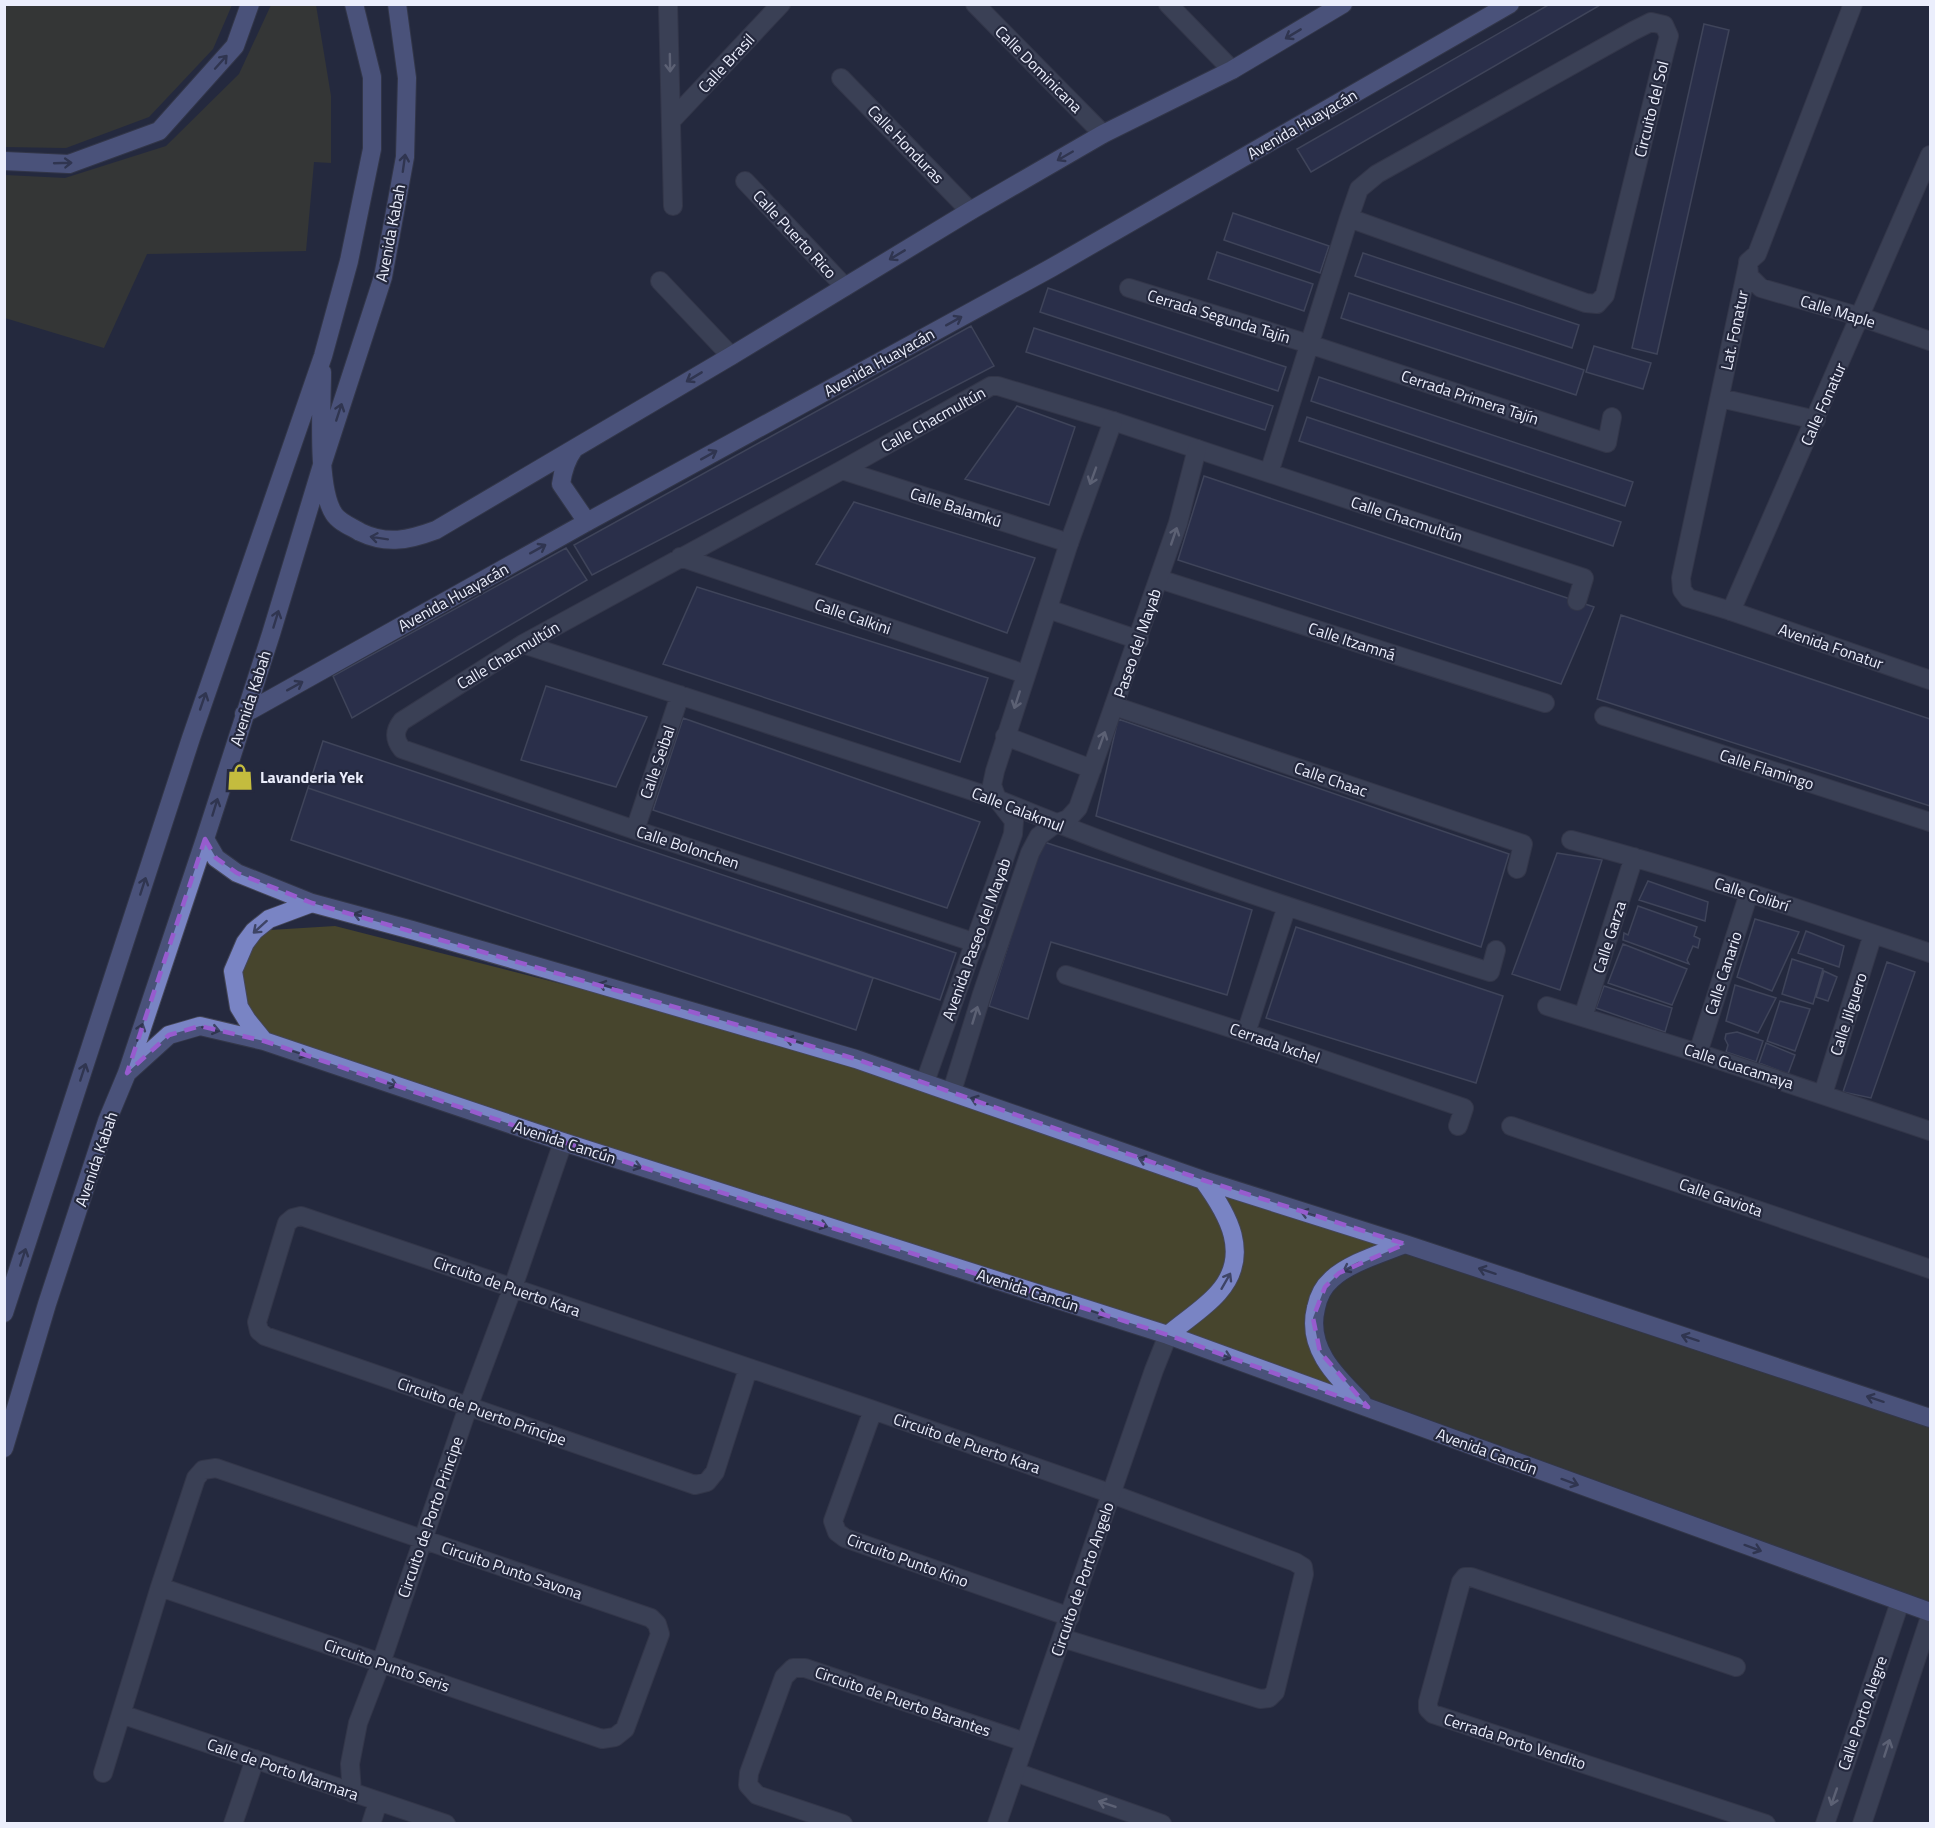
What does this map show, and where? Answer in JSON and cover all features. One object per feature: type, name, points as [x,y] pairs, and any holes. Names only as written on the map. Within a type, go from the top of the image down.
[{"type":"main road","points":[[4,161],[69,164],[159,131],[235,46],[250,4]]},
{"type":"main road","name":"Avenida Kabah","points":[[4,1313],[190,738],[322,356],[349,261],[372,149],[372,76],[354,4]]},
{"type":"main road","name":"Avenida Kabah","points":[[4,1448],[47,1304],[104,1132],[127,1073],[272,634],[322,465],[383,277],[405,157],[407,78],[397,4]]},
{"type":"main road","points":[[322,356],[322,465],[327,496],[334,514],[348,525],[375,539],[410,539],[436,530],[1103,134],[1232,70],[1343,4]]},
{"type":"main road","name":"Avenida Huayacán","points":[[244,714],[587,522],[1051,268],[1510,4]]},
{"type":"main road","points":[[575,448],[568,458],[561,484],[587,522]]},
{"type":"main road","points":[[205,839],[216,858],[237,873],[312,903],[822,1049],[952,1091],[1203,1180],[1405,1244],[1930,1418]]},
{"type":"main road","points":[[264,1041],[239,1007],[233,971],[245,943],[254,931],[269,919],[312,903]]},
{"type":"main road","name":"Avenida Cancún","points":[[127,1073],[169,1035],[200,1026],[264,1041],[563,1142],[1168,1335],[1930,1614]]},
{"type":"main road","points":[[1168,1335],[1217,1295],[1230,1274],[1233,1263],[1234,1238],[1230,1226],[1221,1206],[1203,1180]]},
{"type":"main road","points":[[1368,1407],[1329,1366],[1320,1352],[1313,1327],[1317,1304],[1325,1287],[1339,1273],[1405,1244]]},
{"type":"main road","points":[[4,1408],[29,1367]]},
{"type":"street","points":[[668,4],[673,206]]},
{"type":"street","name":"Calle Brasil","points":[[671,121],[781,4]]},
{"type":"street","name":"Calle Dominicana","points":[[975,4],[1103,134]]},
{"type":"street","points":[[1168,4],[1232,70]]},
{"type":"street","points":[[1749,269],[1757,254],[1853,4]]},
{"type":"street","name":"Circuito del Sol","points":[[1651,22],[1664,25],[1669,36],[1605,295],[1597,304],[1586,303],[1349,218],[1359,189],[1377,174],[1651,22]]},
{"type":"street","name":"Calle Honduras","points":[[841,78],[970,211]]},
{"type":"street","name":"Calle Fonatur","points":[[1731,612],[1930,155]]},
{"type":"street","name":"Calle Puerto Rico","points":[[745,181],[845,287]]},
{"type":"street","points":[[1269,473],[1349,218]]},
{"type":"street","name":"Calle Maple","points":[[1749,269],[1761,288],[1861,317],[1930,342]]},
{"type":"street","name":"Lat. Fonatur","points":[[1731,612],[1688,598],[1682,590],[1681,578],[1749,269]]},
{"type":"street","points":[[660,281],[731,356]]},
{"type":"street","name":"Cerrada Segunda Tajín","points":[[1129,288],[1309,344]]},
{"type":"street","name":"Cerrada Primera Tajín","points":[[1309,344],[1606,443],[1612,417]]},
{"type":"street","name":"Calle Chacmultún","points":[[402,749],[395,735],[402,721],[523,644],[991,386],[998,386],[1113,421],[1584,578],[1577,601]]},
{"type":"street","points":[[1720,398],[1816,420]]},
{"type":"street","points":[[997,799],[992,784],[1005,736],[1069,543],[1113,421]]},
{"type":"street","name":"Paseo del Mayab","points":[[1055,824],[1068,819],[1078,808],[1178,523],[1197,449]]},
{"type":"street","name":"Calle Balamkú","points":[[842,470],[1069,543]]},
{"type":"street","name":"Calle Calkini","points":[[680,557],[1025,674]]},
{"type":"street","name":"Calle Itzamná","points":[[1159,579],[1545,703]]},
{"type":"street","points":[[1048,609],[1138,640]]},
{"type":"street","name":"Avenida Fonatur","points":[[1731,612],[1930,680]]},
{"type":"street","name":"Calle Calakmul","points":[[523,644],[997,799],[1055,824],[1287,906],[1490,972],[1496,950]]},
{"type":"street","name":"Calle Seibal","points":[[634,830],[680,695]]},
{"type":"street","name":"Calle Chaac","points":[[1114,706],[1523,844],[1517,869]]},
{"type":"street","name":"Calle Flamingo","points":[[1604,716],[1930,822]]},
{"type":"street","points":[[1005,736],[1092,769]]},
{"type":"street","name":"Calle Bolonchen","points":[[402,749],[634,830],[976,943]]},
{"type":"street","name":"Avenida Paseo del Mayab","points":[[925,1082],[1013,834],[1014,821],[997,799]]},
{"type":"street","name":"Avenida Paseo del Mayab","points":[[952,1091],[1030,853],[1039,836],[1055,824]]},
{"type":"street","name":"Calle Colibrí","points":[[1571,840],[1749,893],[1930,953]]},
{"type":"street","name":"Calle Garza","points":[[1583,1017],[1634,857]]},
{"type":"street","name":"Calle Canario","points":[[1698,1053],[1749,893]]},
{"type":"street","points":[[1246,1033],[1287,906]]},
{"type":"street","name":"Calle Jilguero","points":[[1823,1094],[1873,934]]},
{"type":"street","name":"Cerrada Ixchel","points":[[1066,975],[1246,1033],[1464,1108],[1458,1126]]},
{"type":"street","name":"Calle Guacamaya","points":[[1547,1006],[1698,1053],[1930,1131]]},
{"type":"street","name":"Calle Gaviota","points":[[1510,1126],[1930,1269]]},
{"type":"street","name":"Circuito de Porto Principe","points":[[352,1793],[350,1764],[358,1723],[563,1142]]},
{"type":"street","name":"Circuito de Puerto Kara","points":[[293,1218],[301,1216],[873,1410],[1112,1494],[1295,1562],[1303,1567],[1304,1574],[1275,1692],[1269,1698],[1260,1699],[1062,1638]]},
{"type":"street","name":"Circuito de Puerto Príncipe","points":[[293,1218],[287,1222],[257,1322],[259,1330],[265,1336],[695,1485],[707,1482],[715,1472],[748,1369]]},
{"type":"street","name":"Circuito de Porto Angelo","points":[[997,1824],[1168,1335]]},
{"type":"street","name":"Circuito Punto Kino","points":[[873,1410],[833,1521],[837,1532],[845,1538],[1070,1617]]},
{"type":"street","name":"Circuito Punto Savona","points":[[160,1587],[196,1478],[203,1470],[216,1468],[651,1618],[657,1624],[660,1634],[625,1729],[615,1737]]},
{"type":"street","name":"Cerrada Porto Vendito","points":[[1736,1667],[1471,1577],[1465,1577],[1461,1582],[1428,1709],[1433,1714],[1444,1718],[1766,1824]]},
{"type":"street","points":[[103,1773],[160,1587]]},
{"type":"street","name":"Circuito Punto Seris","points":[[160,1587],[602,1739],[615,1737]]},
{"type":"street","name":"Calle Porto Alegre","points":[[1825,1824],[1900,1602]]},
{"type":"street","name":"Calle Porto Alegre","points":[[1862,1824],[1930,1614]]},
{"type":"street","name":"Circuito de Puerto Barantes","points":[[843,1824],[757,1795],[748,1785],[749,1773],[784,1677],[793,1668],[805,1668],[1025,1742]]},
{"type":"street","name":"Calle de Porto Marmara","points":[[121,1714],[446,1824]]},
{"type":"street","points":[[232,1824],[255,1759]]},
{"type":"street","points":[[1015,1772],[1162,1824]]},
{"type":"street","points":[[371,1824],[378,1802]]},
{"type":"highlighted area","points":[[205,839],[216,858],[237,873],[312,903],[856,1059],[1203,1180],[1405,1244],[1339,1273],[1325,1287],[1313,1318],[1320,1352],[1368,1407],[1168,1335],[563,1142],[264,1041],[200,1026],[169,1035],[127,1073]]},
{"type":"shaded area","points":[[5,4],[232,5],[213,49],[149,117],[66,148],[5,147]]},
{"type":"shaded area","points":[[271,5],[316,5],[331,96],[331,163],[314,162],[306,251],[147,254],[104,348],[5,318],[5,175],[65,178],[166,146],[239,74]]},
{"type":"shaded area","points":[[335,926],[856,1059],[1930,1418],[1930,1612],[1128,1322],[264,1041],[239,1007],[240,953],[254,931]]},
{"type":"building","points":[[1550,4],[1602,4],[1311,172],[1297,149]]},
{"type":"building","points":[[1704,24],[1729,30],[1657,354],[1632,348]]},
{"type":"building","points":[[1233,213],[1329,246],[1320,273],[1224,240]]},
{"type":"building","points":[[1217,252],[1313,284],[1304,311],[1208,279]]},
{"type":"building","points":[[1363,253],[1579,325],[1572,348],[1355,276]]},
{"type":"building","points":[[1048,288],[1286,367],[1278,391],[1040,312]]},
{"type":"building","points":[[1349,293],[1584,370],[1576,395],[1341,318]]},
{"type":"building","points":[[971,326],[994,366],[592,575],[574,545]]},
{"type":"building","points":[[1034,328],[1273,406],[1265,430],[1026,352]]},
{"type":"building","points":[[1594,346],[1651,363],[1643,389],[1586,372]]},
{"type":"building","points":[[1319,377],[1633,482],[1625,506],[1311,401]]},
{"type":"building","points":[[1017,406],[1075,427],[1049,505],[965,479]]},
{"type":"building","points":[[1307,417],[1621,522],[1613,546],[1299,441]]},
{"type":"building","points":[[1204,476],[1594,607],[1561,684],[1178,560]]},
{"type":"building","points":[[854,502],[1035,558],[1007,633],[816,564]]},
{"type":"building","points":[[566,548],[587,580],[352,718],[333,676]]},
{"type":"building","points":[[697,587],[988,678],[960,762],[663,664]]},
{"type":"building","points":[[1621,615],[1930,719],[1930,806],[1597,699]]},
{"type":"building","points":[[546,686],[647,717],[616,787],[521,760]]},
{"type":"building","points":[[683,718],[980,822],[947,908],[653,810]]},
{"type":"building","points":[[1118,719],[1509,854],[1481,947],[1096,816]]},
{"type":"building","points":[[323,741],[956,953],[940,1000],[308,788]]},
{"type":"building","points":[[308,788],[873,978],[856,1030],[291,840]]},
{"type":"building","points":[[1041,841],[1252,910],[1227,995],[1051,942],[1028,1019],[989,1006]]},
{"type":"building","points":[[1557,853],[1602,860],[1560,990],[1512,974]]},
{"type":"building","points":[[1648,881],[1708,902],[1705,921],[1639,900]]},
{"type":"building","points":[[1638,906],[1697,927],[1694,936],[1700,939],[1698,948],[1693,946],[1687,960],[1689,964],[1623,940],[1624,933],[1628,935]]},
{"type":"building","points":[[1755,919],[1799,932],[1772,991],[1737,977]]},
{"type":"building","points":[[1296,927],[1503,996],[1476,1083],[1266,1018]]},
{"type":"building","points":[[1806,931],[1844,946],[1839,967],[1798,953]]},
{"type":"building","points":[[1623,944],[1687,969],[1672,1005],[1608,983]]},
{"type":"building","points":[[1792,959],[1823,969],[1813,1004],[1782,994]]},
{"type":"building","points":[[1887,962],[1915,972],[1871,1098],[1843,1092]]},
{"type":"building","points":[[1824,971],[1837,977],[1828,1001],[1816,997]]},
{"type":"building","points":[[1735,985],[1776,998],[1758,1033],[1726,1021]]},
{"type":"building","points":[[1604,986],[1672,1008],[1665,1032],[1596,1008]]},
{"type":"building","points":[[1780,1001],[1810,1009],[1795,1051],[1767,1041]]},
{"type":"building","points":[[1737,1032],[1763,1041],[1756,1062],[1726,1052],[1728,1045],[1725,1039],[1726,1034]]},
{"type":"building","points":[[1766,1043],[1795,1055],[1788,1074],[1759,1063]]},
{"type":"place","name":"Lavanderia Yek","points":[[240,777]]}]
